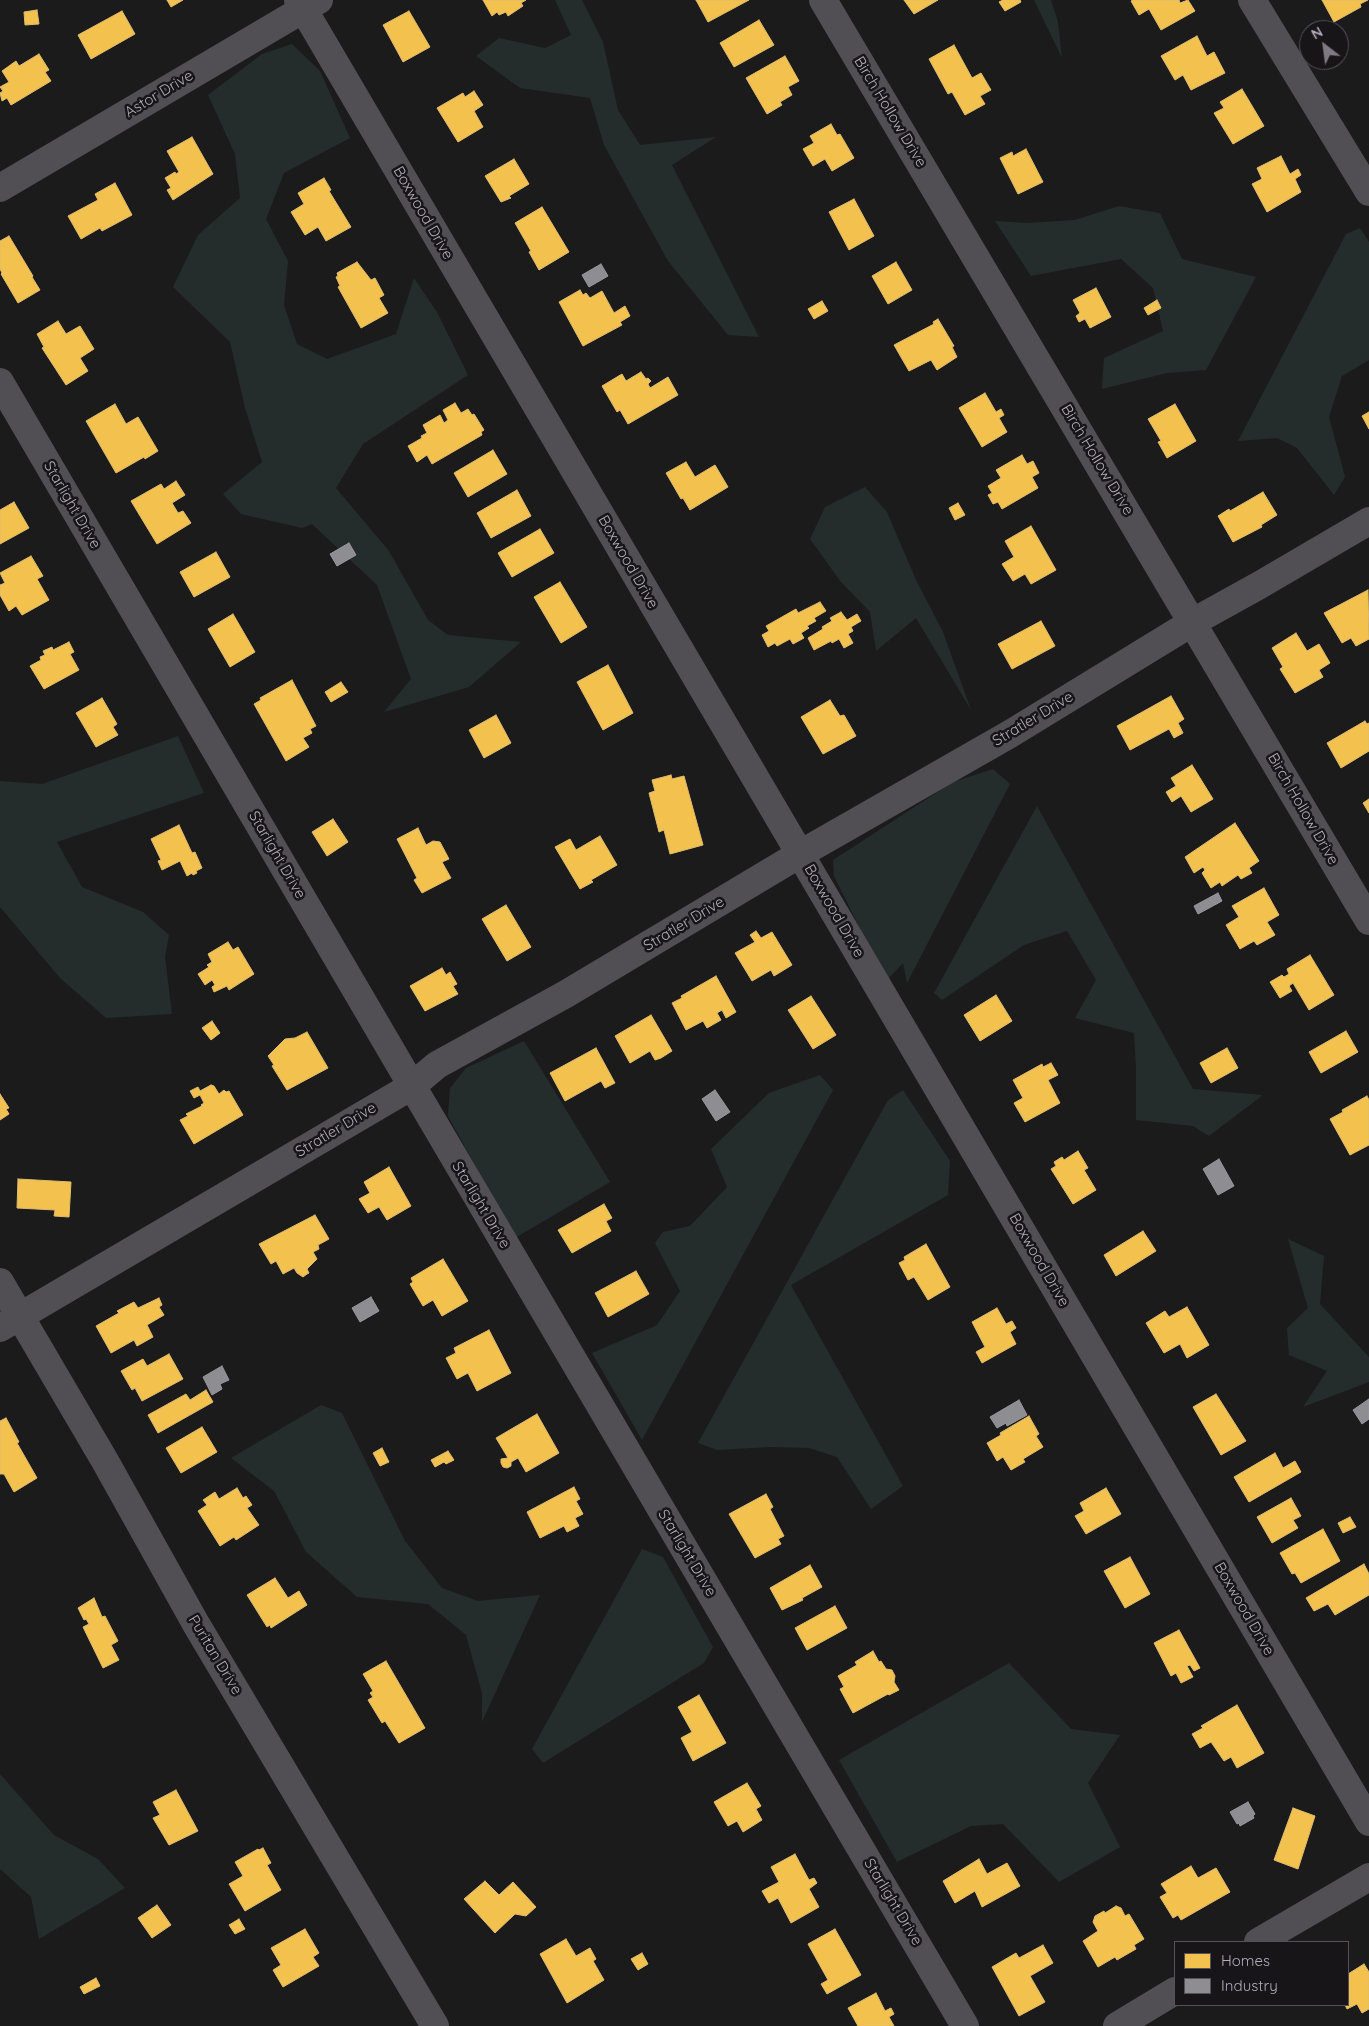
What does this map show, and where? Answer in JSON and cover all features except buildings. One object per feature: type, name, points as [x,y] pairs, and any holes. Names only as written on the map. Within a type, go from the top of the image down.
[{"type":"street","name":"Birch Hollow Drive","points":[[823,0],[1369,921]]},
{"type":"street","points":[[1252,0],[1369,192]]},
{"type":"street","name":"Astor Drive","points":[[0,188],[306,3]]},
{"type":"street","name":"Boxwood Drive","points":[[306,3],[800,854],[1369,1822]]},
{"type":"street","name":"Starlight Drive","points":[[0,382],[966,2026]]},
{"type":"street","name":"Stratler Drive","points":[[10,1322],[412,1086],[437,1065],[566,994],[800,854],[1010,734],[1192,622],[1369,521]]},
{"type":"street","name":"Puritan Drive","points":[[0,1282],[10,1322],[104,1461],[196,1624],[435,2026]]},
{"type":"street","points":[[1260,1941],[1369,1876]]},
{"type":"street","points":[[1117,2026],[1174,1992]]},
{"type":"shaded area","points":[[555,0],[582,0],[603,42],[618,110],[640,145],[716,137],[672,165],[759,337],[728,335],[668,261],[604,145],[590,98],[520,88],[476,56],[499,38],[545,48],[571,35]]},
{"type":"shaded area","points":[[1034,0],[1051,0],[1058,22],[1062,58]]},
{"type":"shaded area","points":[[292,44],[320,71],[350,138],[284,173],[266,219],[288,261],[284,305],[297,344],[327,359],[396,334],[414,278],[437,312],[468,375],[363,444],[336,488],[389,551],[428,620],[448,635],[521,642],[469,687],[384,712],[411,679],[377,585],[312,524],[302,528],[241,514],[223,494],[262,462],[245,408],[230,342],[173,287],[198,235],[240,198],[235,154],[208,95],[262,54]]},
{"type":"shaded area","points":[[1119,206],[1160,213],[1182,259],[1256,277],[1206,370],[1167,373],[1102,389],[1104,358],[1163,331],[1153,288],[1121,259],[1031,276],[995,221],[1027,223],[1075,220]]},
{"type":"shaded area","points":[[1360,228],[1369,242],[1369,360],[1342,376],[1329,417],[1345,477],[1334,495],[1297,448],[1277,438],[1238,441],[1346,234]]},
{"type":"shaded area","points":[[865,487],[887,512],[916,580],[943,632],[971,710],[916,618],[876,651],[870,612],[841,582],[810,539],[825,507]]},
{"type":"shaded area","points":[[178,736],[204,793],[57,842],[82,887],[143,912],[169,935],[165,957],[172,1014],[106,1018],[60,978],[0,907],[0,781],[42,784]]},
{"type":"shaded area","points":[[993,769],[1010,784],[907,983],[903,963],[886,981],[834,876],[833,860],[953,782]]},
{"type":"shaded area","points":[[1037,806],[1193,1089],[1263,1095],[1209,1136],[1193,1126],[1136,1120],[1134,1033],[1075,1018],[1096,980],[1067,931],[1024,945],[942,1000],[934,993]]},
{"type":"shaded area","points":[[524,1041],[610,1182],[515,1238],[448,1116],[450,1088],[466,1068]]},
{"type":"shaded area","points":[[820,1075],[833,1090],[642,1440],[592,1353],[657,1325],[680,1291],[655,1243],[663,1232],[690,1226],[727,1187],[711,1149],[769,1093]]},
{"type":"shaded area","points":[[903,1090],[950,1161],[948,1195],[791,1285],[903,1486],[871,1509],[837,1457],[809,1448],[769,1447],[717,1450],[698,1443],[888,1100]]},
{"type":"shaded area","points":[[1288,1239],[1324,1256],[1320,1304],[1369,1357],[1369,1382],[1303,1407],[1327,1371],[1289,1355],[1287,1328],[1308,1308]]},
{"type":"shaded area","points":[[321,1405],[342,1413],[405,1541],[442,1588],[478,1601],[540,1595],[482,1722],[482,1693],[466,1635],[428,1604],[357,1597],[306,1552],[274,1491],[231,1458]]},
{"type":"shaded area","points":[[642,1549],[663,1557],[713,1647],[704,1663],[543,1763],[532,1749]]},
{"type":"shaded area","points":[[1009,1663],[1071,1729],[1120,1735],[1088,1783],[1120,1847],[1059,1882],[1003,1824],[971,1826],[897,1862],[839,1760]]},
{"type":"shaded area","points":[[0,1774],[54,1835],[98,1859],[125,1888],[39,1939],[31,1897],[0,1869]]}]
